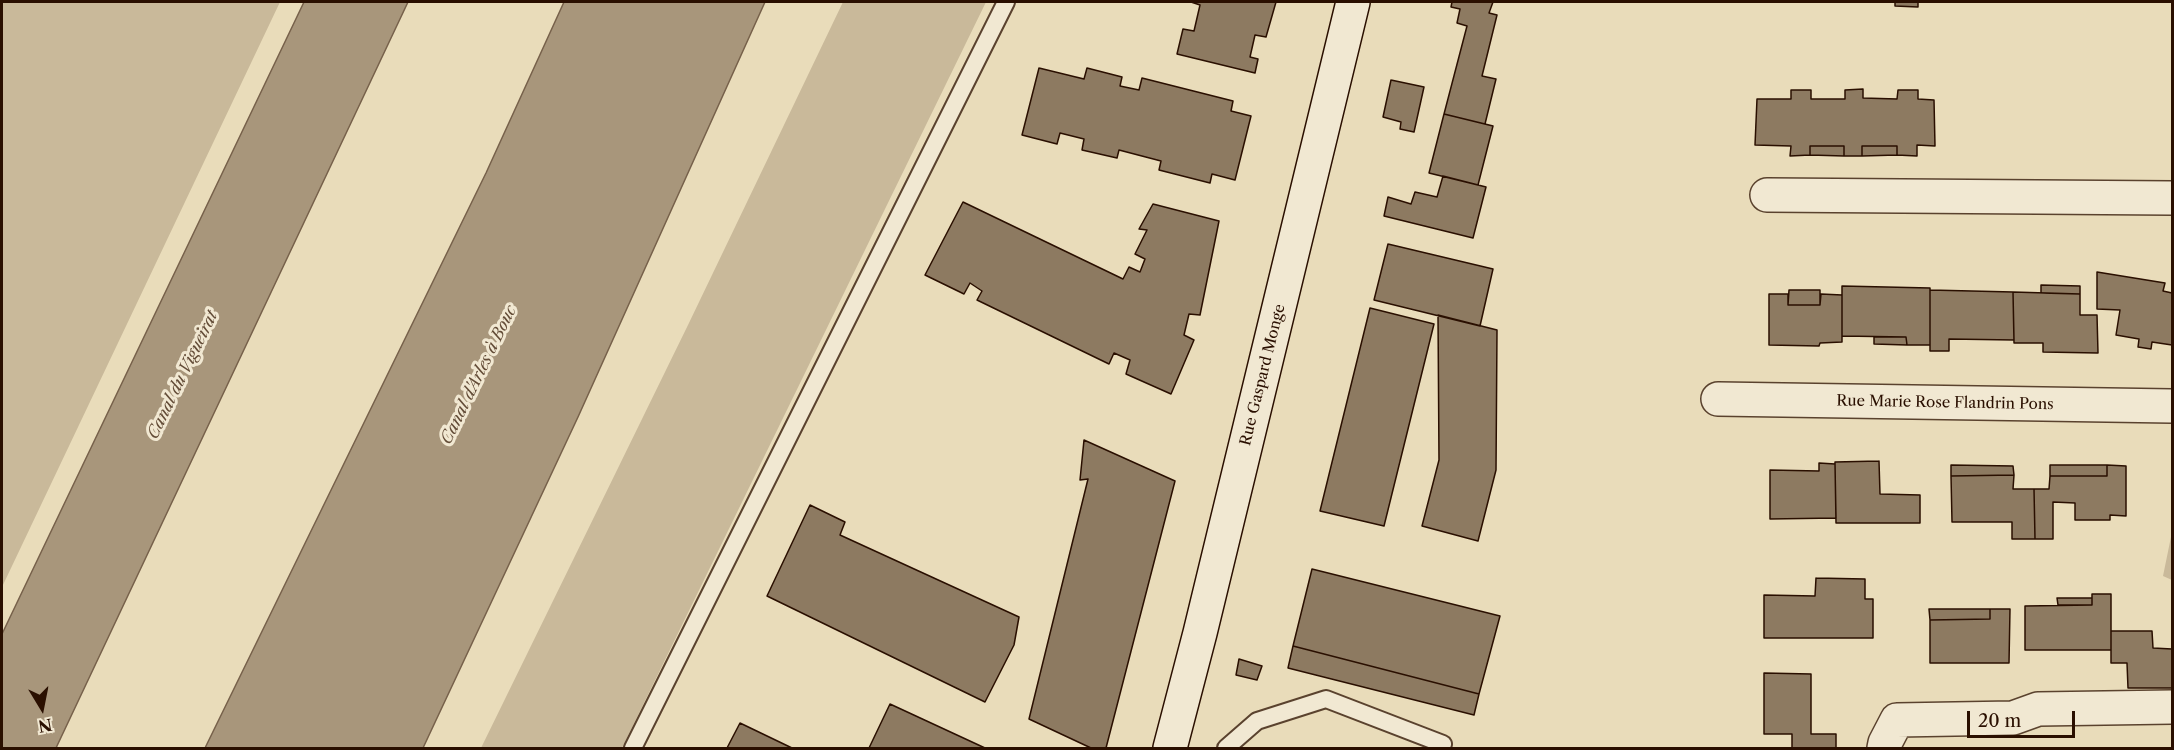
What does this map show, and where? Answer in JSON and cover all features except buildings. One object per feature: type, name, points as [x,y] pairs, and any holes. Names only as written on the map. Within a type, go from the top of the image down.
[{"type":"street","name":"Rue Gaspard Monge","points":[[1170,748],[1206,610],[1353,2]]},
{"type":"street","points":[[1767,195],[2172,198]]},
{"type":"street","name":"Rue Marie Rose Flandrin Pons","points":[[1718,399],[2172,406]]},
{"type":"street","points":[[1891,734],[2013,718],[2038,709],[2172,707]]},
{"type":"lane","points":[[633,748],[1006,2]]},
{"type":"lane","points":[[1226,748],[1257,721],[1326,699],[1443,744]]},
{"type":"shaded area","points":[[2,2],[280,2],[2,587]]},
{"type":"shaded area","points":[[843,2],[986,2],[622,748],[481,748],[688,325]]},
{"type":"shaded area","points":[[2172,532],[2172,580],[2163,576]]},
{"type":"water","name":"Canal du Vigueirat","points":[[304,2],[408,2],[56,748],[2,748],[2,634]]},
{"type":"water","name":"Canal d'Arles à Bouc","points":[[564,2],[765,2],[578,417],[423,748],[205,748],[486,173]]}]
